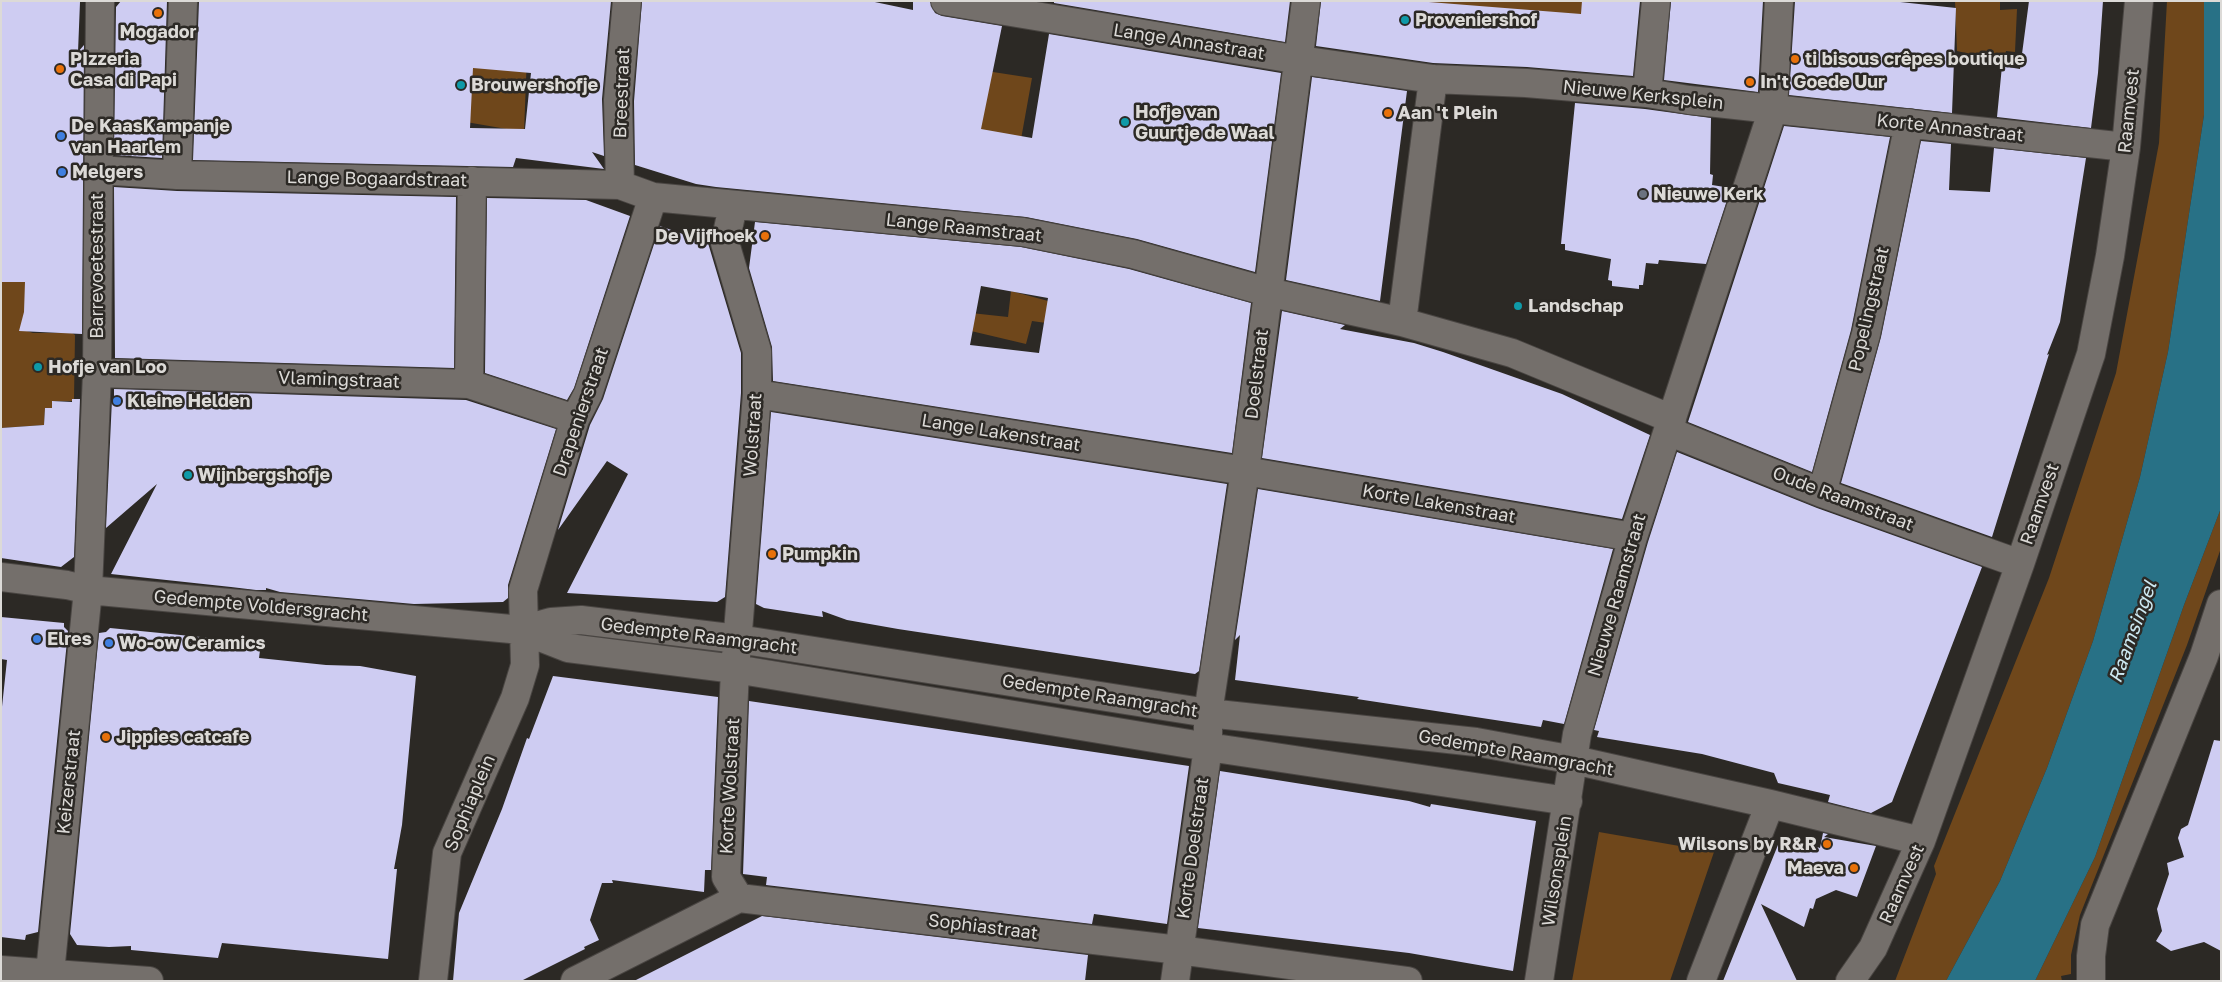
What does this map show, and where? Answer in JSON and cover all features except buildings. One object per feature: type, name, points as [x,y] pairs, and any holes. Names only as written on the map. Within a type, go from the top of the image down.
[{"type":"street","name":"Barrevoetestraat","points":[[88,590],[97,373],[100,1]]},
{"type":"street","points":[[177,174],[183,1]]},
{"type":"street","name":"Breestraat","points":[[620,185],[618,100],[627,1]]},
{"type":"street","name":"Lange Annastraat","points":[[945,1],[990,5],[1300,60],[1433,79]]},
{"type":"street","name":"Doelstraat","points":[[1208,747],[1208,713],[1245,471],[1300,60],[1306,1]]},
{"type":"street","points":[[1647,93],[1656,1]]},
{"type":"street","points":[[1268,292],[1402,322],[1512,353],[1670,425],[1773,109],[1779,1]]},
{"type":"street","name":"Raamvest","points":[[1850,981],[1873,948],[1921,841],[2020,564],[2091,354],[2110,256],[2126,148],[2139,1]]},
{"type":"street","points":[[1402,322],[1433,79]]},
{"type":"street","name":"Nieuwe Kerksplein","points":[[1433,79],[1526,83],[1647,93],[1689,100],[1773,109]]},
{"type":"street","name":"Korte Annastraat","points":[[1773,109],[2126,148]]},
{"type":"street","name":"Popelingstraat","points":[[1822,493],[1866,334],[1909,123]]},
{"type":"street","name":"Lange Bogaardstraat","points":[[98,170],[177,174],[620,185],[654,197]]},
{"type":"street","points":[[469,384],[472,181]]},
{"type":"street","name":"Lange Raamstraat","points":[[654,197],[733,206],[1023,232],[1133,254],[1268,292]]},
{"type":"street","name":"Drapenierstraat","points":[[522,630],[523,590],[576,420],[588,394],[654,197]]},
{"type":"street","name":"Wolstraat","points":[[733,206],[725,243],[757,351],[757,394],[735,669]]},
{"type":"street","name":"Vlamingstraat","points":[[97,373],[469,384],[576,420]]},
{"type":"street","name":"Lange Lakenstraat","points":[[757,394],[1245,471]]},
{"type":"street","name":"Oude Raamstraat","points":[[1670,425],[1822,493],[2020,564]]},
{"type":"street","name":"Nieuwe Raamstraat","points":[[1574,760],[1577,734],[1633,537],[1670,425]]},
{"type":"street","name":"Korte Lakenstraat","points":[[1245,471],[1633,537]]},
{"type":"street","name":"Gedempte Voldersgracht","points":[[1,577],[67,585],[88,590],[522,630]]},
{"type":"street","name":"Keizerstraat","points":[[49,978],[88,590]]},
{"type":"street","points":[[2091,981],[2094,925],[2204,656],[2221,604]]},
{"type":"street","name":"Gedempte Raamgracht","points":[[522,630],[551,622],[581,620],[738,639],[1208,713],[1476,742],[1574,760],[1770,804],[1921,841]]},
{"type":"street","name":"Gedempte Raamgracht","points":[[522,630],[568,648],[735,669],[1208,747],[1568,801]]},
{"type":"street","name":"Sophiaplein","points":[[433,981],[447,853],[515,698],[525,665],[522,630]]},
{"type":"street","name":"Korte Wolstraat","points":[[735,669],[726,877],[739,898]]},
{"type":"street","name":"Korte Doelstraat","points":[[1175,981],[1208,747]]},
{"type":"street","name":"Wilsonsplein","points":[[1539,981],[1574,760]]},
{"type":"street","points":[[1701,981],[1770,804]]},
{"type":"street","points":[[575,981],[615,972],[739,898]]},
{"type":"street","name":"Sophiastraat","points":[[739,898],[1179,950],[1408,981]]},
{"type":"street","points":[[1,970],[49,978],[149,981]]},
{"type":"shaded area","name":"Proveniershof","points":[[1397,1],[1583,1],[1580,44],[1535,11]]},
{"type":"shaded area","points":[[1955,1],[2000,1],[2000,10],[2017,9],[2015,52],[2006,51],[2004,62],[1957,51]]},
{"type":"shaded area","points":[[2167,1],[2204,1],[2204,115],[2168,352],[2140,477],[2093,641],[2047,768],[2000,881],[1946,981],[1895,981],[1936,874],[1934,866],[2049,578],[2116,373],[2159,143]]},
{"type":"shaded area","points":[[435,5],[528,30],[524,132],[466,122]]},
{"type":"shaded area","points":[[980,70],[1032,78],[1018,156],[944,126]]},
{"type":"shaded area","name":"Hofje van Loo","points":[[1,282],[27,282],[24,330],[33,333],[72,333],[75,335],[74,399],[72,401],[52,401],[52,408],[45,408],[44,425],[1,428]]},
{"type":"shaded area","points":[[1011,291],[1156,330],[1060,325],[1032,321],[1026,344],[971,331],[971,313],[1008,317]]},
{"type":"shaded area","points":[[2221,508],[2221,548],[2187,645],[2080,915],[2071,955],[2071,974],[2061,976],[2062,981],[2035,981],[2095,857],[2184,605]]},
{"type":"shaded area","points":[[1599,832],[1714,852],[1670,981],[1572,981]]},
{"type":"water","name":"Raamsingel","points":[[2204,1],[2221,1],[2221,508],[2184,605],[2095,857],[2035,981],[1946,981],[2000,881],[2047,768],[2093,641],[2140,477],[2168,352],[2204,115]]},
{"type":"place","name":"Mogador","points":[[158,13]]},
{"type":"place","name":"Proveniershof","points":[[1405,20]]},
{"type":"place","name":"ti bisous crêpes boutique","points":[[1795,59]]},
{"type":"place","name":"PIzzeria Casa di Papi","points":[[60,69]]},
{"type":"place","name":"In't Goede Uur","points":[[1750,82]]},
{"type":"place","name":"Brouwershofje","points":[[461,85]]},
{"type":"place","name":"Aan 't Plein","points":[[1388,113]]},
{"type":"place","name":"Hofje van Guurtje de Waal","points":[[1125,122]]},
{"type":"place","name":"De KaasKampanje van Haarlem","points":[[61,136]]},
{"type":"place","name":"Melgers","points":[[62,172]]},
{"type":"place","name":"Nieuwe Kerk","points":[[1643,194]]},
{"type":"place","name":"De Vijfhoek","points":[[765,236]]},
{"type":"place","name":"Landschap","points":[[1518,306]]},
{"type":"place","name":"Hofje van Loo","points":[[38,367]]},
{"type":"place","name":"Kleine Helden","points":[[117,401]]},
{"type":"place","name":"Wijnbergshofje","points":[[188,475]]},
{"type":"place","name":"Pumpkin","points":[[772,554]]},
{"type":"place","name":"Elres","points":[[37,639]]},
{"type":"place","name":"Wo-ow Ceramics","points":[[109,643]]},
{"type":"place","name":"Jippies catcafe","points":[[106,737]]},
{"type":"place","name":"Wilsons by R&R","points":[[1827,844]]},
{"type":"place","name":"Maeva","points":[[1854,868]]}]
